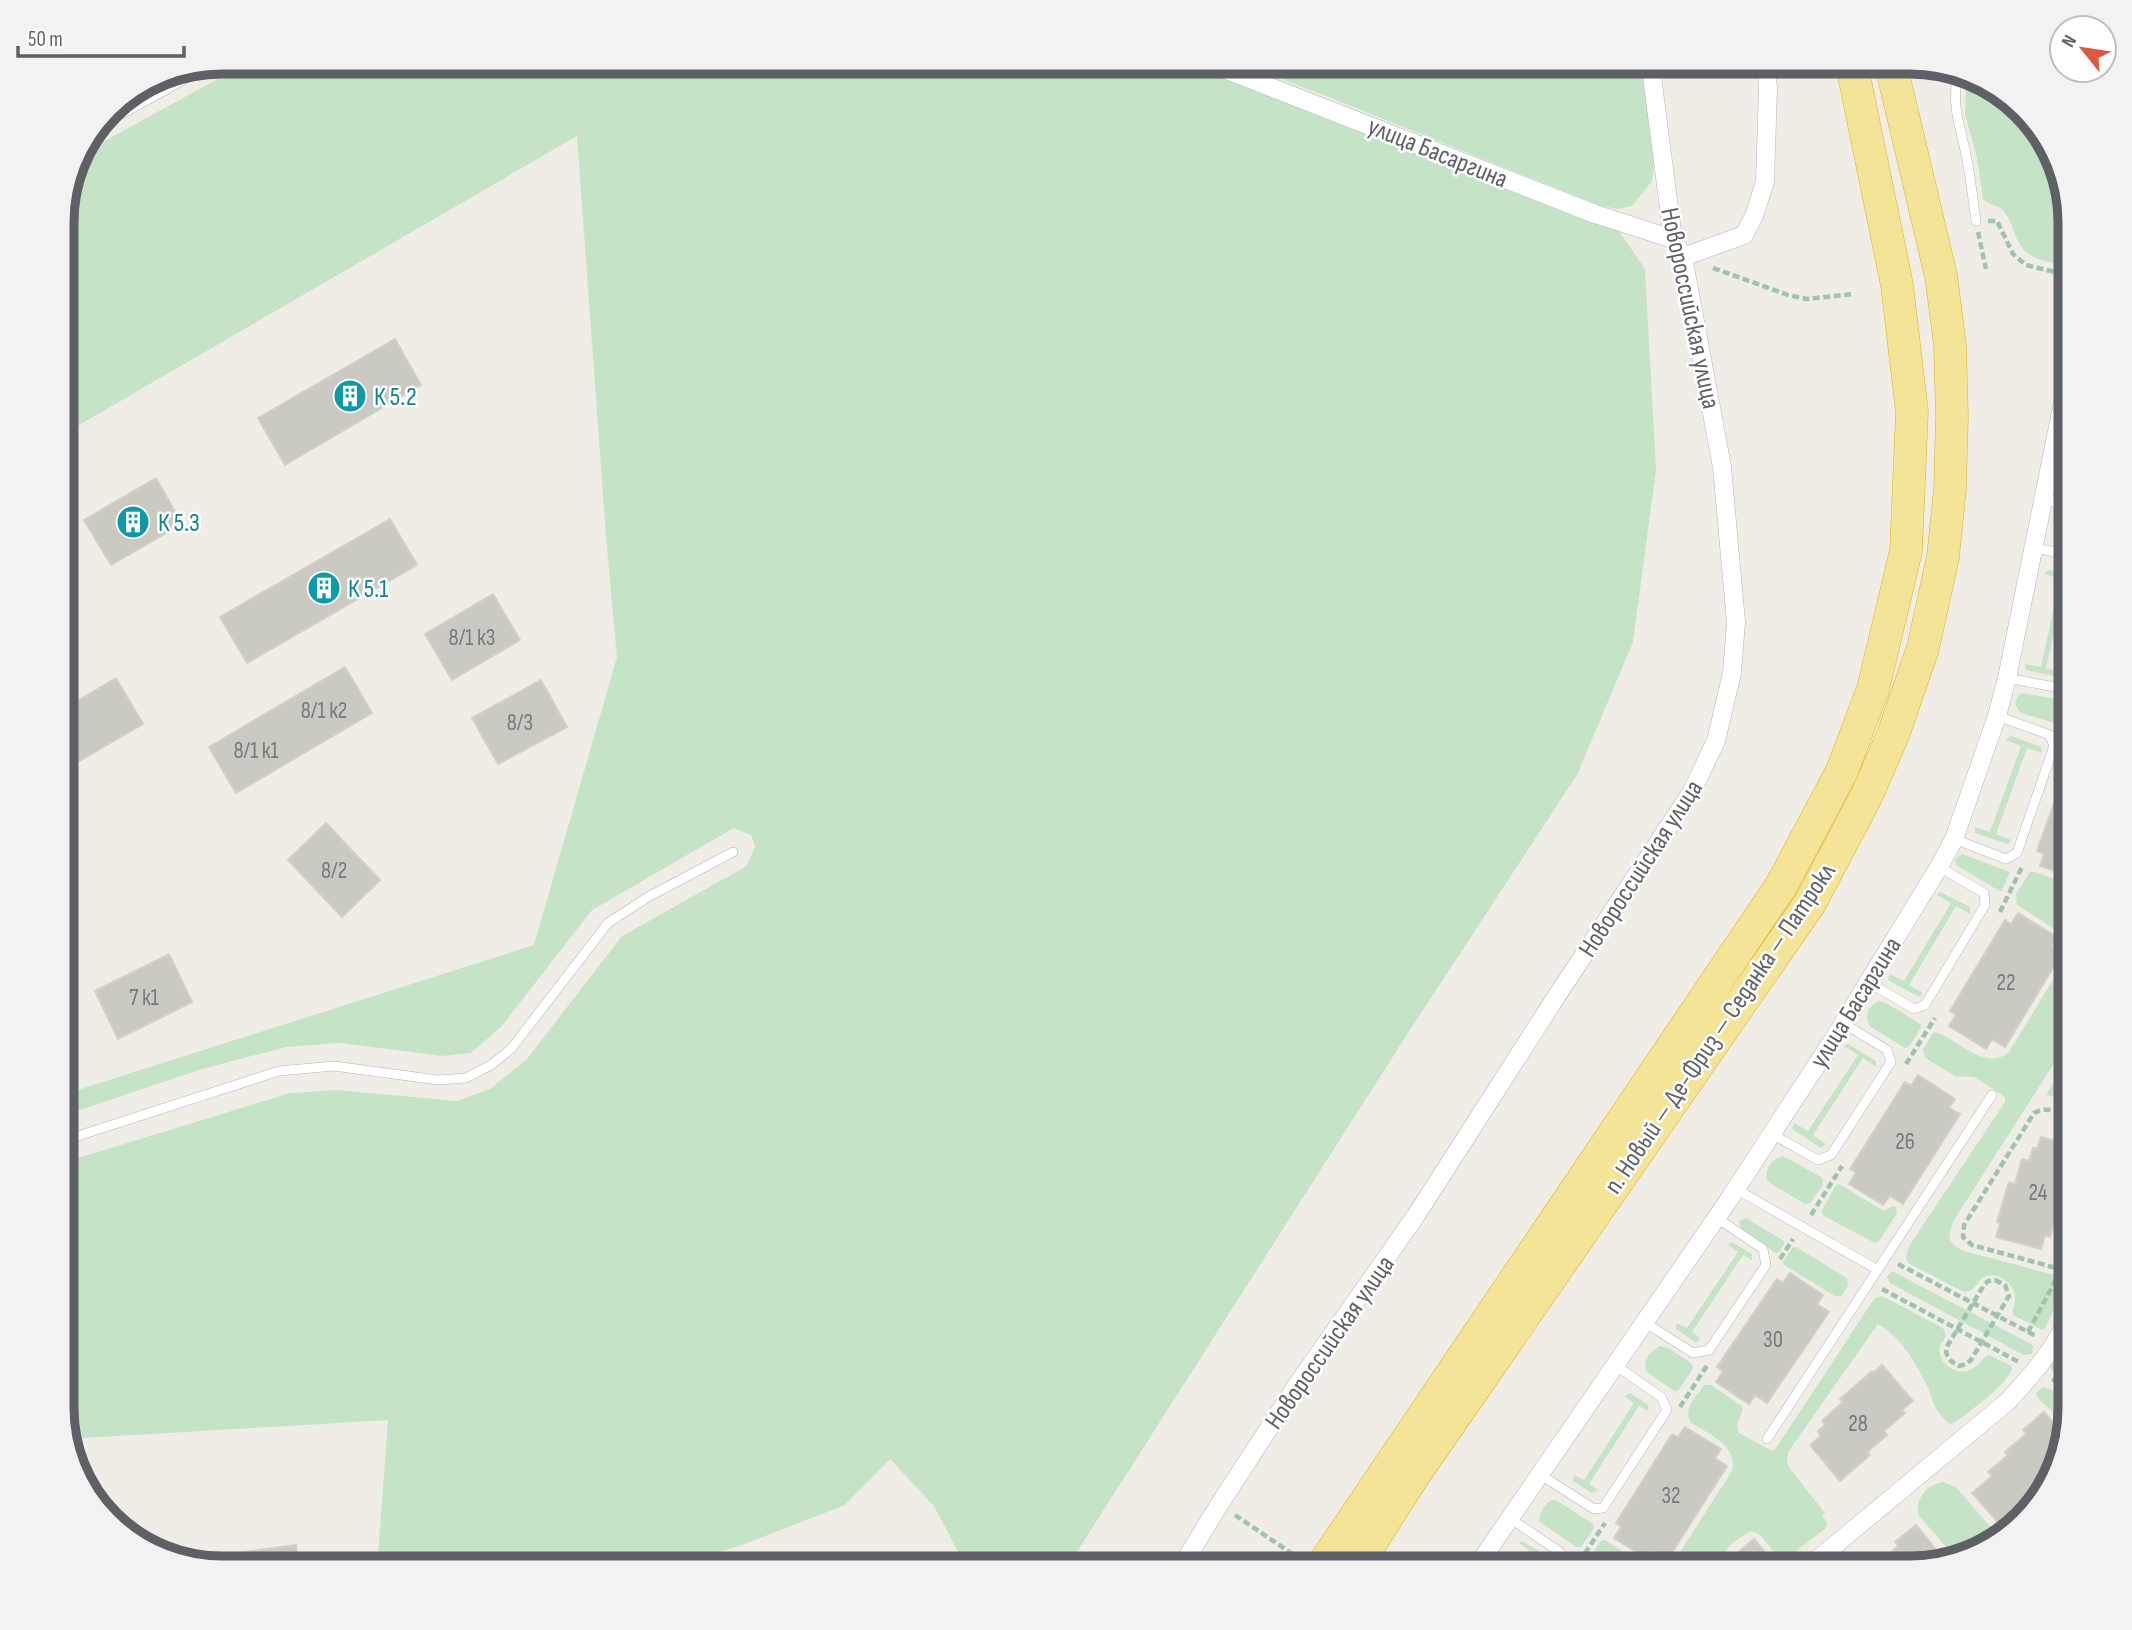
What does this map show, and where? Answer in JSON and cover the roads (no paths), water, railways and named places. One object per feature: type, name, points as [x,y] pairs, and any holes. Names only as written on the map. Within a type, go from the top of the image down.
[{"type":"highway","name":"п. Новый — Де-Фриз — Седанка — Патрокл","points":[[1329,1556],[1781,886],[1842,771],[1874,689],[1906,551],[1912,412],[1897,285],[1854,74]]},
{"type":"highway","name":"п. Новый — Де-Фриз — Седанка — Патрокл","points":[[1362,1556],[1413,1475],[1810,903],[1866,797],[1893,735],[1923,648],[1943,557],[1950,489],[1952,417],[1950,345],[1941,276],[1893,74]]},
{"type":"street","name":"улица Басаргина","points":[[1237,74],[1595,214],[1673,239]]},
{"type":"street","name":"Новороссийская улица","points":[[1188,1556],[1290,1396],[1415,1217],[1691,793],[1716,741],[1732,673],[1736,622],[1722,467],[1706,369],[1683,257],[1673,239],[1652,74]]},
{"type":"street","points":[[1683,257],[1744,235],[1754,216],[1765,182],[1767,74]]},
{"type":"street","points":[[137,101],[165,85]]},
{"type":"street","name":"улица Басаргина","points":[[1484,1556],[1736,1189],[1843,1023],[1954,839],[1997,716],[2007,678],[2035,548],[2058,421]]},
{"type":"street","points":[[1821,1556],[2007,1402],[2036,1371],[2058,1336]]},
{"type":"lane","points":[[1956,81],[1955,114],[1967,160],[1976,221]]},
{"type":"lane","points":[[2044,500],[2058,503]]},
{"type":"lane","points":[[2035,548],[2058,552]]},
{"type":"lane","points":[[2007,678],[2058,688]]},
{"type":"lane","points":[[1954,839],[2006,859],[2017,853],[2054,747],[2050,735],[1997,716]]},
{"type":"lane","points":[[74,1137],[279,1071],[334,1066],[438,1080],[466,1078],[491,1065],[511,1049],[608,923],[648,897],[733,852]]},
{"type":"lane","points":[[1868,982],[1914,1009],[1925,1005],[1985,905],[1984,893],[1939,867]]},
{"type":"lane","points":[[1772,1134],[1818,1160],[1831,1155],[1891,1062],[1887,1050],[1843,1023]]},
{"type":"lane","points":[[1767,1439],[1992,1095]]},
{"type":"lane","points":[[1736,1189],[1878,1270]]},
{"type":"lane","points":[[1644,1322],[1693,1353],[1709,1350],[1766,1265],[1763,1249],[1717,1218]]},
{"type":"lane","points":[[1541,1475],[1594,1509],[1603,1508],[1667,1410],[1661,1397],[1615,1365]]},
{"type":"lane","points":[[1511,1519],[1560,1552],[1561,1556]]},
{"type":"place","name":"К 5.2","points":[[350,396]]},
{"type":"place","name":"К 5.3","points":[[133,522]]},
{"type":"place","name":"К 5.1","points":[[324,588]]}]
